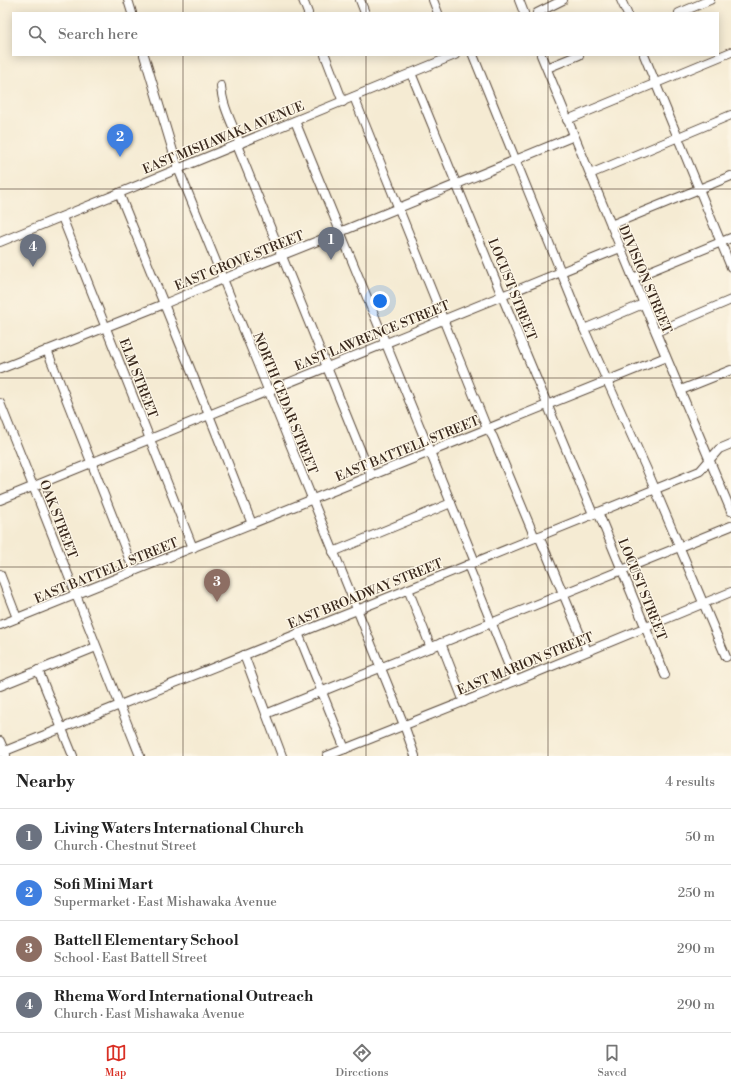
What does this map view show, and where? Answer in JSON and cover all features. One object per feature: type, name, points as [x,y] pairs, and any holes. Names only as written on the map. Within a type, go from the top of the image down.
[{"type":"street","points":[[128,0],[132,12]]},
{"type":"street","points":[[303,0],[308,12]]},
{"type":"street","points":[[360,0],[365,12]]},
{"type":"street","points":[[433,0],[438,12]]},
{"type":"street","points":[[519,0],[524,12]]},
{"type":"street","points":[[539,12],[563,0]]},
{"type":"street","points":[[621,0],[627,12]]},
{"type":"street","points":[[681,12],[710,0]]},
{"type":"street","points":[[568,120],[731,52]]},
{"type":"street","name":"NORTH CEDAR STREET","points":[[144,56],[178,168],[404,725],[415,756]]},
{"type":"street","points":[[325,56],[343,102]]},
{"type":"street","name":"EAST MISHAWAKA AVENUE","points":[[0,242],[453,56]]},
{"type":"street","points":[[473,56],[584,329],[655,489],[726,657]]},
{"type":"street","name":"DIVISION STREET","points":[[541,56],[620,248],[731,510]]},
{"type":"street","points":[[546,68],[576,56]]},
{"type":"street","points":[[644,56],[731,266]]},
{"type":"street","name":"LOCUST STREET","points":[[411,73],[547,404],[622,570],[665,675]]},
{"type":"street","points":[[221,86],[221,93],[239,144],[326,367],[371,476]]},
{"type":"street","points":[[354,97],[488,428],[587,651]]},
{"type":"street","points":[[590,174],[731,116]]},
{"type":"street","points":[[295,121],[451,503],[491,623],[515,680]]},
{"type":"street","name":"EAST GROVE STREET","points":[[0,369],[164,304],[574,136]]},
{"type":"street","points":[[611,225],[731,176]]},
{"type":"street","points":[[119,192],[252,524]]},
{"type":"street","name":"ELM STREET","points":[[62,217],[193,548]]},
{"type":"street","points":[[633,278],[731,238]]},
{"type":"street","name":"EAST LAWRENCE STREET","points":[[0,500],[620,248]]},
{"type":"street","points":[[656,332],[731,300]]},
{"type":"street","points":[[584,329],[644,304]]},
{"type":"street","points":[[46,350],[134,571]]},
{"type":"street","name":"EAST BATTELL STREET","points":[[0,625],[666,356]]},
{"type":"street","points":[[681,390],[731,370]]},
{"type":"street","name":"OAK STREET","points":[[0,403],[140,756]]},
{"type":"street","name":"EAST BROADWAY STREET","points":[[3,753],[119,704],[244,656],[700,470],[719,449],[731,444]]},
{"type":"street","points":[[333,552],[451,503]]},
{"type":"street","points":[[266,714],[678,546],[731,526]]},
{"type":"street","points":[[0,574],[17,618]]},
{"type":"street","points":[[408,589],[430,648]]},
{"type":"street","name":"EAST MARION STREET","points":[[327,756],[464,702],[731,592]]},
{"type":"street","points":[[298,634],[345,749]]},
{"type":"street","points":[[441,643],[464,702]]},
{"type":"street","points":[[0,686],[96,646]]},
{"type":"street","points":[[244,656],[282,756]]},
{"type":"street","points":[[38,670],[73,756]]},
{"type":"street","points":[[0,741],[3,753]]},
{"type":"place","name":"Sofi Mini Mart","points":[[120,157]]},
{"type":"place","name":"Living Waters International Church","points":[[331,260]]},
{"type":"place","name":"Rhema Word International Outreach","points":[[33,267]]},
{"type":"place","name":"Battell Elementary School","points":[[217,602]]}]
